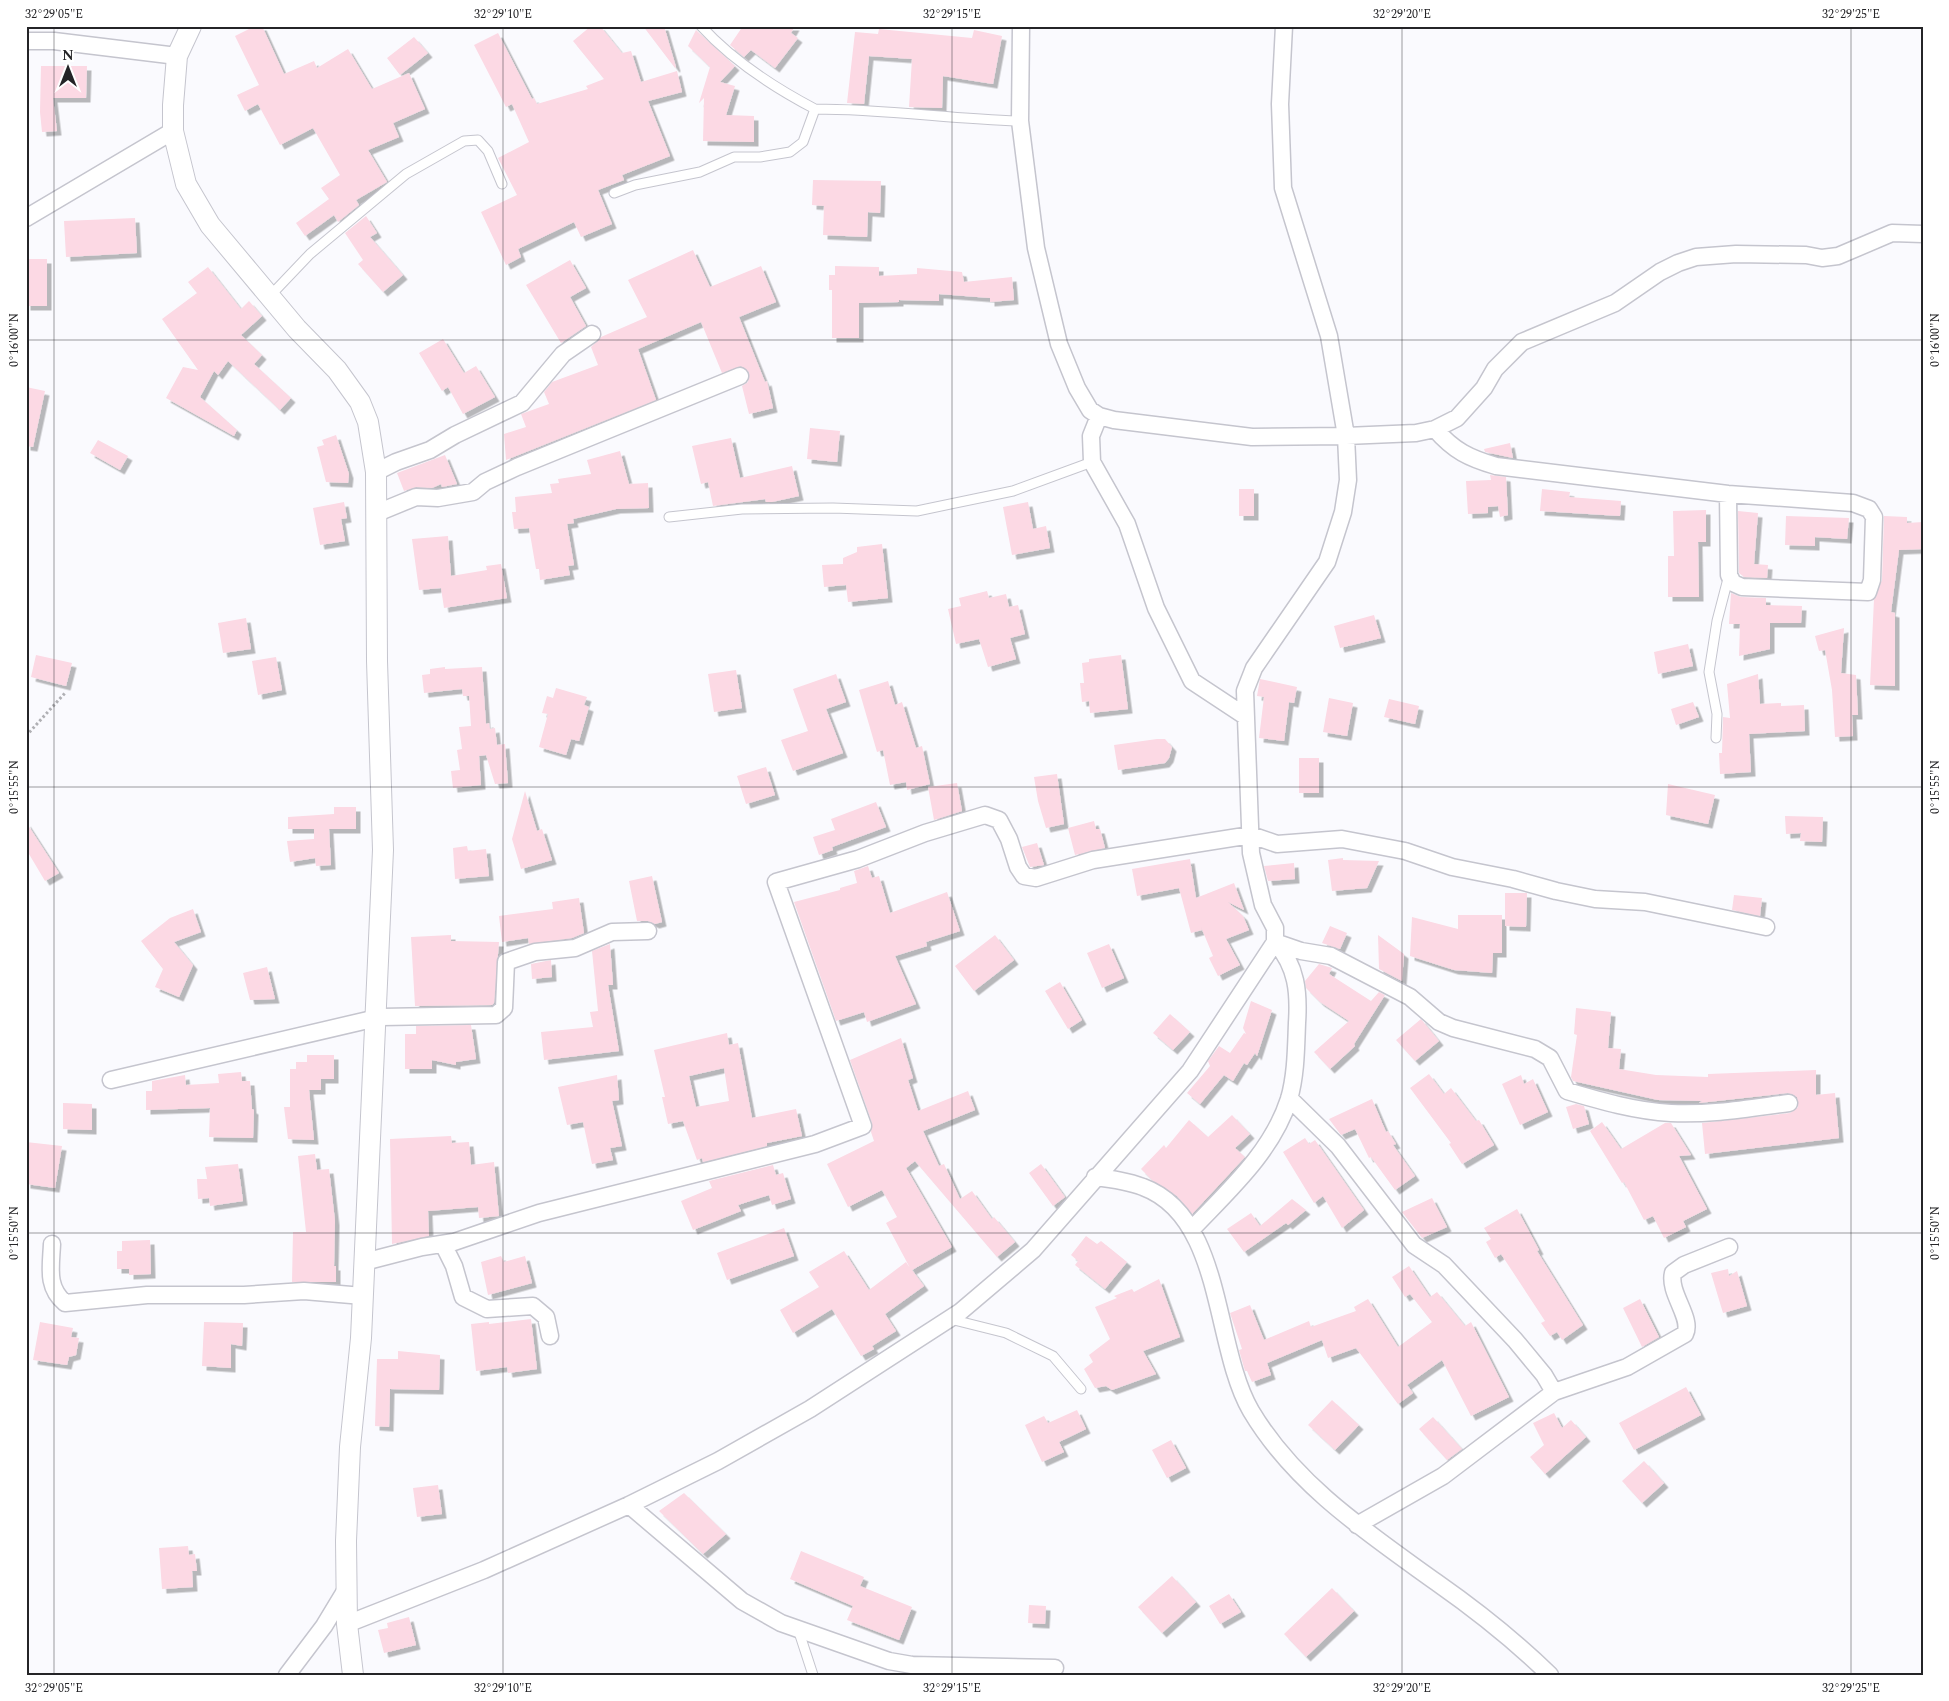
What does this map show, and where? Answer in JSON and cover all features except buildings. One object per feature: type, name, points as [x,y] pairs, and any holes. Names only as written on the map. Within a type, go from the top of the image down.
[{"type":"street","points":[[45,26],[54,41]]},
{"type":"street","points":[[192,26],[177,56],[173,131],[186,184],[210,225],[297,329],[337,370],[360,402],[368,422],[376,472],[377,661],[383,850],[363,1296],[350,1446],[346,1541],[348,1624],[353,1675]]},
{"type":"street","points":[[1021,26],[1020,120],[1036,248],[1058,344],[1090,410],[1099,416],[1114,420],[1252,437],[1416,433],[1435,429],[1457,418],[1484,388],[1495,370],[1522,342],[1615,303],[1660,272],[1678,263],[1696,257],[1736,254],[1806,255],[1822,258],[1846,253],[1892,233],[1910,232],[1923,234]]},
{"type":"street","points":[[348,1624],[484,1570],[629,1505],[718,1461],[810,1409],[950,1319],[1033,1250],[1095,1177],[1190,1071],[1275,942],[1275,928],[1263,905],[1256,883],[1251,853],[1245,716],[1246,691],[1254,668],[1327,562],[1344,512],[1348,480],[1346,436],[1329,336],[1283,188],[1280,104],[1284,26]]},
{"type":"street","points":[[26,41],[54,41],[177,56]]},
{"type":"street","points":[[26,218],[173,131]]},
{"type":"street","points":[[376,472],[396,462],[430,450],[456,435],[522,403],[564,354],[592,334]]},
{"type":"street","points":[[376,513],[416,497],[438,498],[473,492],[485,482],[517,467],[740,376]]},
{"type":"street","points":[[1099,416],[1091,436],[1092,462],[1127,524],[1156,608],[1192,681],[1245,716]]},
{"type":"street","points":[[1435,429],[1450,446],[1472,459],[1496,466],[1728,494],[1853,503],[1869,509],[1874,517],[1872,580],[1868,592],[1742,587],[1733,583],[1729,575],[1728,494]]},
{"type":"street","points":[[364,1262],[496,1229],[538,1213],[815,1144],[863,1126],[776,882],[858,859],[925,833],[984,815],[999,820],[1009,839],[1018,867],[1024,876],[1036,878],[1101,858],[1251,835],[1277,844],[1342,839],[1405,851],[1452,867],[1513,879],[1556,892],[1595,899],[1645,902],[1766,927]]},
{"type":"street","points":[[111,1080],[381,1017],[496,1016],[504,1008],[506,962],[535,952],[575,948],[612,932],[648,931]]},
{"type":"street","points":[[1192,1229],[1259,1157],[1278,1126],[1290,1098],[1296,1054],[1298,995],[1293,970],[1285,952],[1275,942]]},
{"type":"street","points":[[1275,942],[1301,951],[1330,956],[1410,997],[1439,1022],[1453,1028],[1535,1048],[1550,1058],[1567,1091],[1612,1104],[1671,1113],[1719,1112],[1789,1103]]},
{"type":"street","points":[[1290,1098],[1338,1146],[1414,1245],[1444,1265],[1514,1340],[1544,1375],[1554,1392]]},
{"type":"street","points":[[1095,1177],[1118,1180],[1145,1187],[1161,1197],[1178,1212],[1192,1229],[1206,1262],[1231,1363],[1251,1410],[1282,1455],[1357,1525],[1522,1648],[1550,1675]]},
{"type":"street","points":[[52,1244],[51,1286],[56,1296],[65,1303],[147,1295],[244,1295],[304,1291],[363,1296]]},
{"type":"street","points":[[442,1244],[454,1266],[463,1296],[487,1309],[533,1306],[546,1317],[550,1336]]},
{"type":"street","points":[[1357,1525],[1443,1476],[1554,1392],[1627,1366],[1685,1334],[1687,1326],[1672,1287],[1673,1273],[1684,1265],[1729,1247]]},
{"type":"street","points":[[629,1505],[742,1601],[781,1623],[889,1661],[912,1665],[1055,1668]]},
{"type":"street","points":[[287,1675],[324,1626],[347,1588]]},
{"type":"lane","points":[[701,26],[718,44],[752,71],[785,94],[815,109],[863,109],[957,119],[1020,120]]},
{"type":"lane","points":[[614,194],[635,185],[700,172],[734,158],[760,158],[790,152],[803,142],[815,109]]},
{"type":"lane","points":[[270,296],[310,254],[406,174],[447,149],[464,141],[478,140],[488,151],[502,184]]},
{"type":"lane","points":[[668,517],[742,509],[833,508],[917,510],[1013,491],[1092,462]]},
{"type":"lane","points":[[1716,738],[1717,714],[1709,672],[1717,621],[1729,575]]},
{"type":"lane","points":[[950,1319],[1006,1334],[1053,1356],[1081,1389]]},
{"type":"lane","points":[[798,1629],[813,1675]]},
{"type":"path","points":[[26,736],[65,693]]}]
